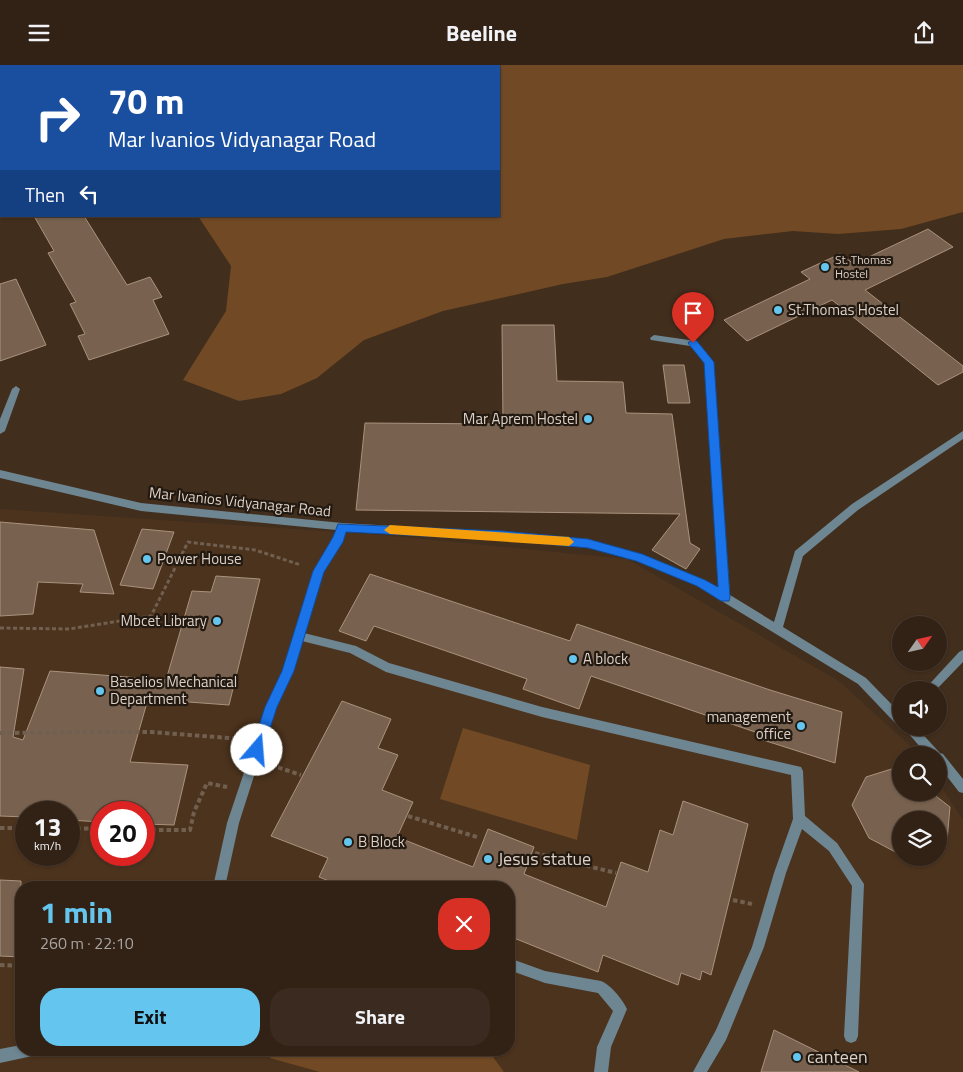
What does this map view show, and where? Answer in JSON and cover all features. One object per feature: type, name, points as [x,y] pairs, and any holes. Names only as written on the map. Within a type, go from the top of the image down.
[{"type":"street","points":[[654,338],[693,343],[709,362],[725,597]]},
{"type":"street","points":[[0,431],[16,389]]},
{"type":"street","points":[[777,629],[799,554],[856,507],[963,433]]},
{"type":"street","name":"Mar Ivanios Vidyanagar Road","points":[[0,474],[141,507],[342,527],[588,543],[638,557],[701,583],[862,681],[892,711]]},
{"type":"street","points":[[220,881],[233,823],[271,707],[288,671],[318,571],[339,539],[342,527]]},
{"type":"street","points":[[299,636],[352,649],[386,667],[542,712],[797,771],[799,819],[780,873],[758,947],[721,1035],[700,1072]]},
{"type":"street","points":[[938,681],[963,655]]},
{"type":"street","name":"Mar Ivanios Vidyanagar Road","points":[[917,736],[926,746]]},
{"type":"street","points":[[947,768],[963,788]]},
{"type":"street","points":[[799,819],[833,847],[858,884],[851,1036]]},
{"type":"street","points":[[515,966],[545,977],[601,987],[620,1009],[604,1047],[601,1072]]},
{"type":"street","points":[[0,1056],[15,1053]]},
{"type":"path","points":[[0,628],[69,629],[151,616],[188,542],[255,550],[318,571]]},
{"type":"path","points":[[0,733],[151,732],[260,740]]},
{"type":"path","points":[[254,760],[301,775]]},
{"type":"path","points":[[155,830],[190,830],[194,812],[207,783],[243,792]]},
{"type":"path","points":[[408,816],[436,827],[477,837]]},
{"type":"path","points":[[0,828],[15,828]]},
{"type":"path","points":[[535,853],[616,873]]},
{"type":"path","points":[[0,965],[15,966]]},
{"type":"shaded area","points":[[500,65],[963,65],[963,212],[901,229],[838,234],[793,231],[724,239],[607,277],[563,284],[443,311],[364,340],[317,378],[281,394],[239,401],[183,380],[226,311],[231,266],[199,217],[500,217]]},
{"type":"shaded area","points":[[0,509],[382,535],[627,559],[839,681],[892,729],[892,736],[899,736],[910,746],[892,746],[892,801],[947,801],[947,795],[963,820],[963,1072],[0,1072]]},
{"type":"shaded area","points":[[463,728],[590,765],[577,840],[440,799]]},
{"type":"shaded area","points":[[272,1056],[492,1056],[504,1072],[320,1072],[270,1058]]},
{"type":"building","points":[[35,217],[85,217],[127,285],[150,277],[162,297],[153,300],[169,334],[89,360],[78,336],[85,334],[70,304],[76,302],[48,253],[54,251]]},
{"type":"building","name":"St.Thomas Hostel","points":[[928,229],[953,247],[865,290],[963,366],[963,372],[938,385],[832,300],[747,341],[724,320],[810,279],[801,272],[840,254],[854,264]]},
{"type":"building","points":[[16,279],[46,345],[0,361],[0,284]]},
{"type":"building","name":"Mar Aprem Hostel","points":[[502,325],[554,325],[557,381],[623,382],[626,413],[672,414],[690,543],[700,549],[686,569],[652,550],[680,514],[356,510],[365,423],[503,424]]},
{"type":"building","points":[[663,365],[684,365],[690,403],[668,403]]},
{"type":"building","points":[[0,522],[94,530],[114,594],[80,592],[83,584],[38,582],[33,614],[0,616]]},
{"type":"building","name":"Power House","points":[[142,529],[174,532],[153,589],[120,585]]},
{"type":"building","name":"A block","points":[[370,574],[570,641],[577,624],[770,690],[842,712],[835,763],[760,739],[761,734],[591,676],[579,709],[523,689],[527,679],[374,626],[366,641],[339,631]]},
{"type":"building","points":[[216,576],[260,579],[229,705],[148,699],[130,762],[188,765],[174,825],[155,824],[155,801],[90,801],[90,821],[80,821],[80,801],[15,801],[15,817],[0,816],[0,667],[24,669],[13,737],[23,740],[50,671],[166,680],[192,591],[211,592]]},
{"type":"building","name":"B Block","points":[[342,701],[391,719],[378,748],[398,755],[382,790],[413,802],[397,837],[473,867],[488,829],[534,847],[524,874],[606,907],[621,862],[648,872],[660,830],[673,835],[683,801],[748,824],[711,975],[702,971],[700,980],[681,973],[678,985],[603,955],[598,972],[515,938],[515,881],[329,881],[319,877],[328,858],[271,836]]},
{"type":"building","points":[[892,769],[892,801],[942,801],[950,807],[947,841],[947,811],[892,811],[892,850],[869,838],[852,805],[866,777]]},
{"type":"building","points":[[0,880],[21,881],[15,881],[15,957],[0,956]]},
{"type":"building","name":"canteen","points":[[774,1030],[859,1072],[761,1072]]},
{"type":"slow traffic","points":[[390,530],[503,536],[569,542]]},
{"type":"place","name":"St. Thomas Hostel","points":[[825,267]]},
{"type":"place","name":"St.Thomas Hostel","points":[[778,310]]},
{"type":"place","name":"Mar Aprem Hostel","points":[[588,419]]},
{"type":"place","name":"Power House","points":[[147,559]]},
{"type":"place","name":"Mbcet Library","points":[[217,621]]},
{"type":"place","name":"A block","points":[[573,659]]},
{"type":"place","name":"Baselios Mechanical Department","points":[[100,691]]},
{"type":"place","name":"management office","points":[[801,726]]},
{"type":"place","name":"B Block","points":[[348,842]]},
{"type":"place","name":"Jesus statue","points":[[488,859]]},
{"type":"place","name":"canteen","points":[[797,1057]]},
{"type":"route","points":[[257,750],[271,707],[288,671],[318,571],[339,539],[342,527],[588,543],[638,557],[701,583],[725,597],[709,362],[693,343]]}]
